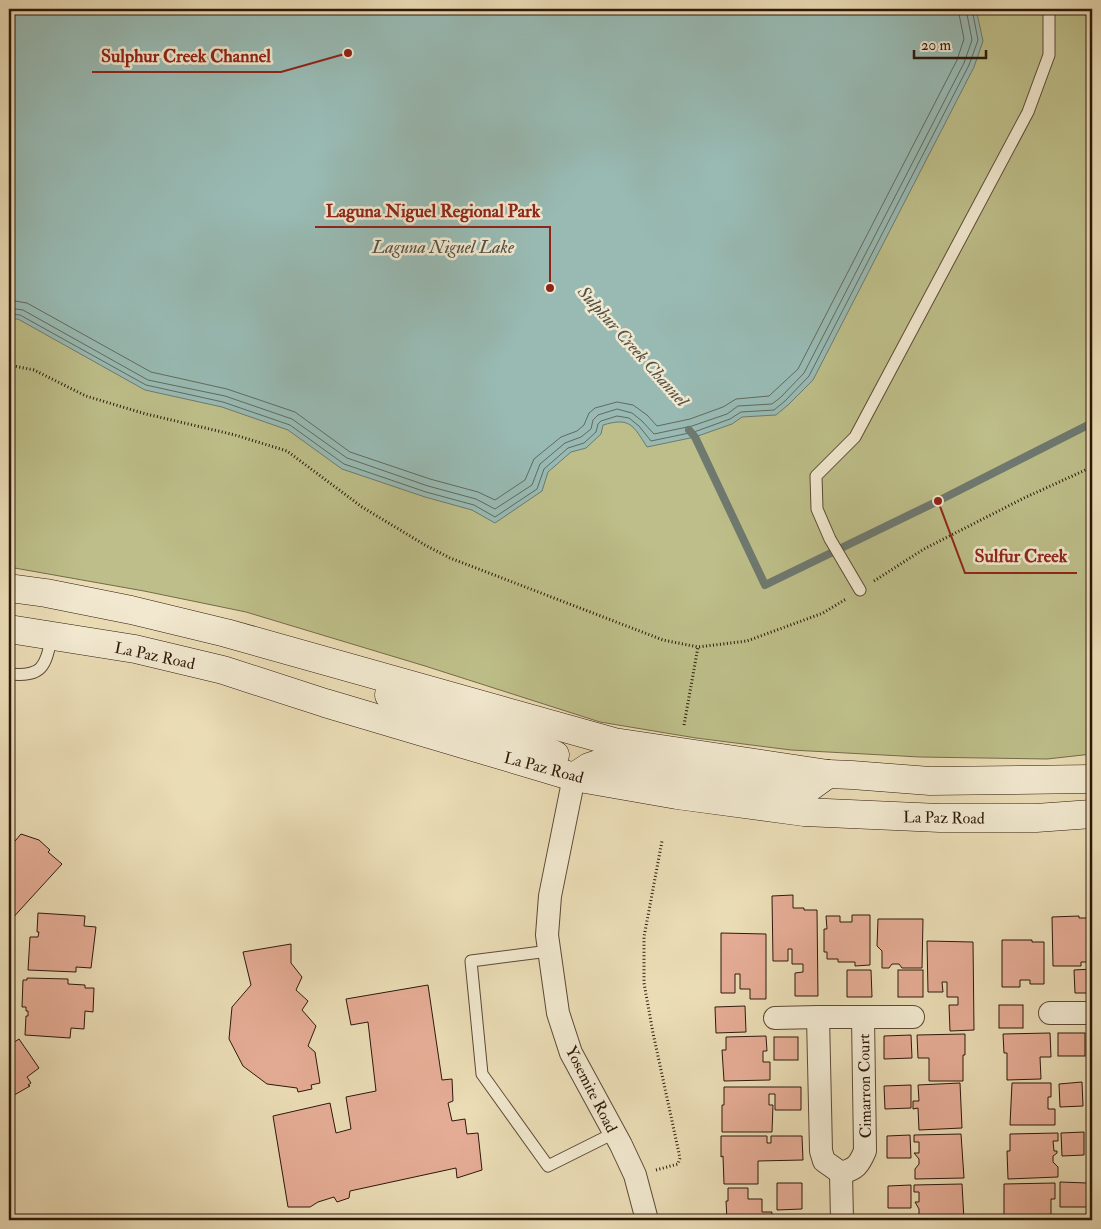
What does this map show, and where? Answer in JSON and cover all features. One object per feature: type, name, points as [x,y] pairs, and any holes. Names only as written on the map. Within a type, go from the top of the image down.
[{"type":"main road","points":[[9,588],[46,593],[131,610],[226,633],[614,742],[828,774],[852,774],[930,781],[1092,779]]},
{"type":"main road","name":"La Paz Road","points":[[9,629],[135,650],[223,670],[325,703],[574,777],[677,795],[804,812],[940,818],[1036,818],[1092,814]]},
{"type":"main road","points":[[375,675],[391,697],[552,752],[564,762],[574,777],[588,767],[602,763],[635,766],[801,792],[828,774]]},
{"type":"street","name":"Yosemite Road","points":[[574,777],[550,896],[547,935],[558,1013],[571,1053],[635,1176],[648,1220]]},
{"type":"street","points":[[1050,1013],[1092,1013]]},
{"type":"street","name":"Cimarron Court","points":[[841,1173],[851,1170],[860,1163],[865,1151],[863,1017]]},
{"type":"street","name":"Cimarron Court","points":[[776,1018],[913,1017]]},
{"type":"street","points":[[818,1018],[821,1152],[824,1161],[841,1173],[842,1220]]},
{"type":"lane","points":[[860,590],[830,539],[817,509],[816,476],[855,437],[1028,112],[1049,56],[1049,9]]},
{"type":"lane","points":[[9,674],[32,674],[41,669],[47,659],[52,636]]},
{"type":"lane","points":[[549,952],[471,962],[482,1074],[548,1166],[614,1133]]},
{"type":"path","points":[[9,364],[34,370],[86,396],[146,414],[235,435],[287,451],[362,507],[450,558],[663,640],[698,647],[747,641],[823,613],[924,549],[1024,498],[1092,467]]},
{"type":"path","points":[[684,725],[698,647]]},
{"type":"path","points":[[635,1176],[678,1164],[680,1158],[644,983],[644,937],[662,841]]},
{"type":"green space","points":[[9,9],[1092,9],[1092,754],[1047,759],[920,757],[791,750],[696,738],[600,722],[425,666],[246,612],[144,591],[9,567]]},
{"type":"water","name":"Laguna Niguel Lake","points":[[9,9],[976,9],[983,41],[974,67],[813,380],[788,405],[776,415],[742,417],[732,424],[695,437],[647,447],[630,425],[619,422],[603,425],[601,434],[586,448],[571,452],[548,472],[542,491],[495,523],[472,510],[425,497],[342,469],[288,430],[222,407],[145,390],[18,319],[9,319]]},
{"type":"building","points":[[21,834],[39,840],[50,850],[48,852],[62,864],[9,922],[9,848]]},
{"type":"building","points":[[793,895],[793,908],[817,910],[818,996],[795,996],[795,973],[803,972],[803,964],[792,964],[792,949],[788,949],[788,961],[773,961],[772,896]]},
{"type":"building","points":[[38,913],[85,916],[84,926],[96,927],[91,968],[76,967],[76,972],[28,970],[30,937],[38,937],[39,932],[37,932]]},
{"type":"building","points":[[852,915],[870,915],[870,965],[855,966],[855,962],[838,962],[838,959],[827,959],[827,952],[824,952],[824,929],[827,929],[826,916],[840,916],[840,922],[852,922]]},
{"type":"building","points":[[1079,916],[1079,918],[1092,918],[1092,962],[1081,962],[1081,966],[1053,966],[1052,917]]},
{"type":"building","points":[[878,919],[923,919],[922,968],[902,968],[899,964],[892,964],[889,968],[882,968],[882,951],[877,946]]},
{"type":"building","points":[[721,933],[766,934],[766,999],[750,999],[750,989],[740,989],[740,974],[735,974],[735,993],[721,993]]},
{"type":"building","points":[[1002,940],[1044,942],[1044,984],[1030,984],[1030,980],[1020,980],[1020,987],[1002,987]]},
{"type":"building","points":[[927,941],[973,942],[974,1030],[950,1031],[949,1005],[958,1005],[958,997],[947,997],[947,982],[942,982],[943,992],[928,992]]},
{"type":"building","points":[[291,944],[291,963],[302,977],[296,990],[308,1001],[302,1010],[316,1026],[308,1046],[315,1052],[320,1083],[311,1085],[312,1089],[298,1092],[297,1088],[267,1084],[243,1066],[229,1039],[232,1007],[251,985],[243,952]]},
{"type":"building","points":[[1092,969],[1092,993],[1075,993],[1074,970]]},
{"type":"building","points":[[847,970],[871,970],[872,997],[847,997]]},
{"type":"building","points":[[898,970],[923,970],[923,997],[898,997]]},
{"type":"building","points":[[27,978],[68,979],[68,984],[85,985],[85,988],[94,988],[93,1012],[85,1011],[84,1029],[71,1028],[70,1038],[25,1035],[28,1011],[26,1011],[26,1007],[22,1007],[23,980],[27,980]]},
{"type":"building","points":[[428,985],[442,1080],[452,1079],[453,1101],[448,1103],[452,1121],[465,1119],[467,1134],[478,1133],[482,1170],[457,1178],[456,1168],[350,1191],[349,1198],[337,1202],[334,1197],[318,1202],[310,1207],[288,1207],[273,1116],[330,1103],[336,1133],[351,1129],[346,1097],[376,1091],[368,1022],[351,1025],[346,999]]},
{"type":"building","points":[[999,1005],[1023,1005],[1023,1028],[999,1028]]},
{"type":"building","points":[[745,1006],[746,1032],[716,1033],[715,1007]]},
{"type":"building","points":[[1050,1033],[1051,1057],[1040,1057],[1041,1079],[1007,1080],[1007,1053],[1004,1053],[1003,1034]]},
{"type":"building","points":[[1058,1033],[1085,1033],[1085,1056],[1058,1056]]},
{"type":"building","points":[[965,1034],[963,1081],[929,1081],[929,1058],[918,1058],[917,1035]]},
{"type":"building","points":[[911,1035],[912,1058],[884,1059],[884,1036]]},
{"type":"building","points":[[766,1036],[767,1051],[763,1051],[763,1062],[770,1062],[770,1080],[724,1081],[722,1050],[726,1050],[726,1037]]},
{"type":"building","points":[[9,1037],[13,1043],[19,1039],[39,1068],[27,1077],[31,1083],[28,1085],[30,1086],[9,1098]]},
{"type":"building","points":[[774,1037],[798,1037],[798,1060],[774,1060]]},
{"type":"building","points":[[1082,1082],[1083,1106],[1060,1107],[1059,1084]]},
{"type":"building","points":[[960,1083],[962,1128],[919,1130],[918,1108],[913,1109],[913,1101],[919,1101],[918,1085]]},
{"type":"building","points":[[1012,1083],[1051,1083],[1051,1097],[1048,1097],[1048,1109],[1055,1109],[1055,1125],[1010,1125]]},
{"type":"building","points":[[911,1085],[911,1108],[885,1109],[884,1086]]},
{"type":"building","points":[[724,1087],[801,1087],[801,1110],[775,1110],[775,1094],[769,1094],[769,1105],[773,1105],[772,1132],[722,1132]]},
{"type":"building","points":[[1084,1132],[1084,1155],[1062,1156],[1061,1133]]},
{"type":"building","points":[[1058,1133],[1058,1141],[1053,1141],[1054,1151],[1057,1151],[1057,1153],[1053,1156],[1053,1162],[1058,1167],[1058,1177],[1008,1179],[1007,1151],[1010,1151],[1010,1134]]},
{"type":"building","points":[[961,1134],[964,1178],[915,1179],[915,1169],[919,1164],[919,1159],[914,1153],[919,1153],[919,1142],[914,1142],[914,1135]]},
{"type":"building","points":[[910,1135],[911,1158],[887,1158],[887,1136]]},
{"type":"building","points":[[721,1136],[767,1136],[767,1143],[771,1143],[771,1136],[802,1136],[803,1160],[758,1161],[758,1184],[724,1184]]},
{"type":"building","points":[[1060,1182],[1087,1183],[1087,1207],[1060,1207]]},
{"type":"building","points":[[777,1183],[802,1183],[802,1209],[777,1210]]},
{"type":"building","points":[[1055,1183],[1055,1199],[1051,1199],[1051,1216],[1049,1216],[1049,1220],[1004,1220],[1004,1184]]},
{"type":"building","points":[[962,1184],[964,1220],[915,1220],[919,1214],[919,1209],[915,1202],[919,1202],[919,1192],[914,1192],[914,1185]]},
{"type":"building","points":[[911,1185],[911,1208],[888,1208],[888,1186]]},
{"type":"building","points":[[728,1188],[748,1188],[748,1199],[762,1199],[762,1212],[772,1212],[771,1220],[727,1220],[726,1201],[728,1201]]},
{"type":"waterway","points":[[689,430],[695,437],[765,585],[938,501],[1092,423]]},
{"type":"place","name":"Sulphur Creek Channel","points":[[348,53]]},
{"type":"place","name":"Laguna Niguel Regional Park","points":[[550,288]]},
{"type":"place","name":"Sulfur Creek","points":[[938,501]]}]
